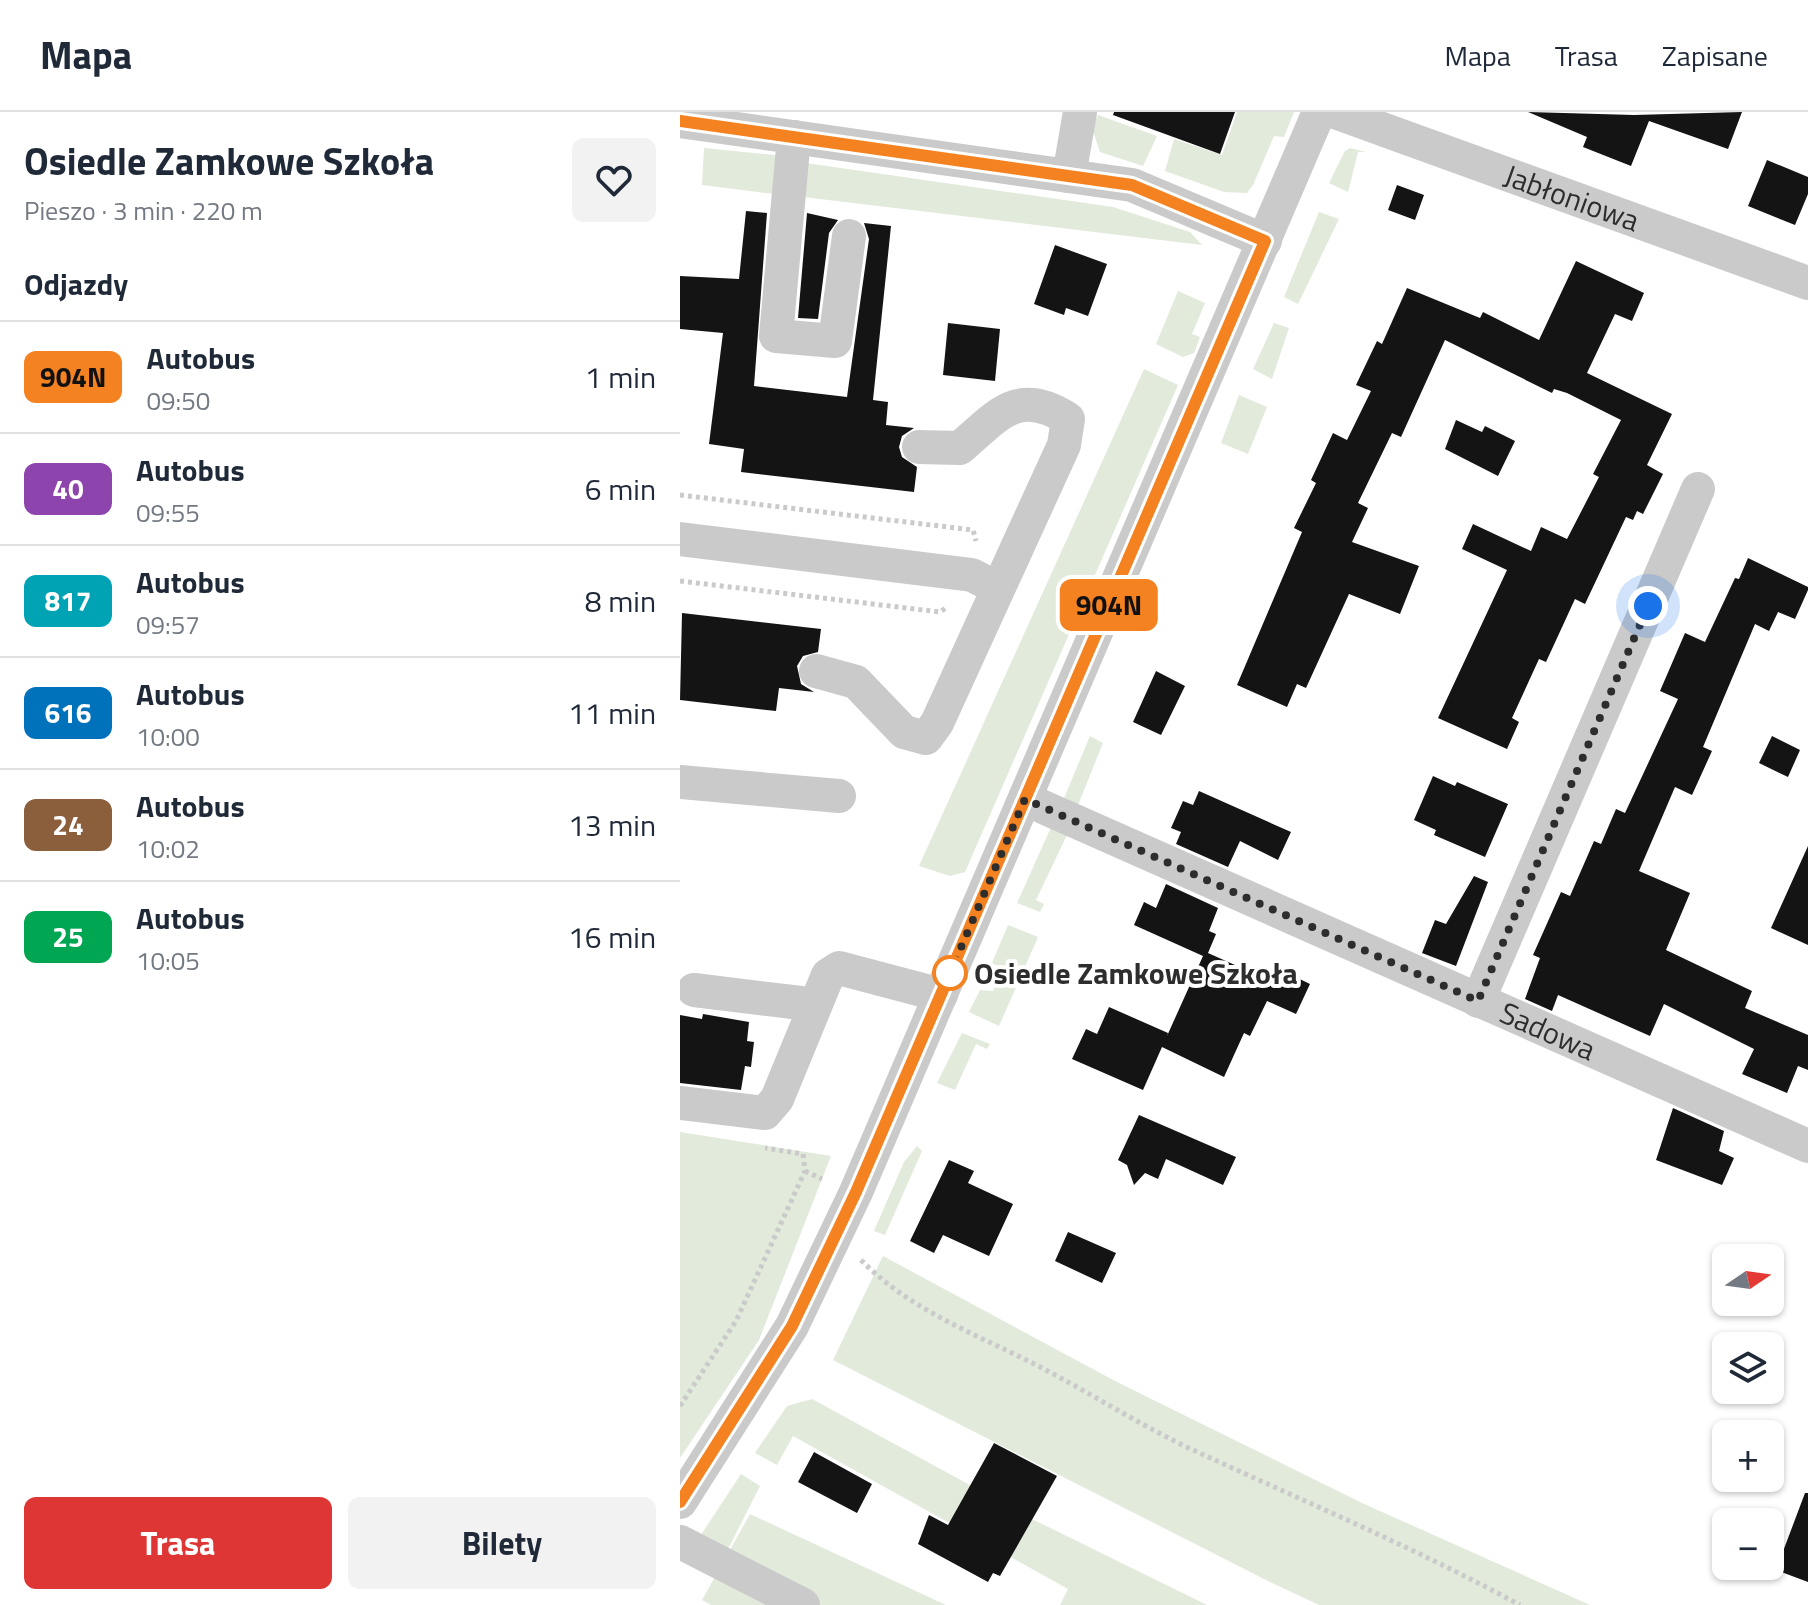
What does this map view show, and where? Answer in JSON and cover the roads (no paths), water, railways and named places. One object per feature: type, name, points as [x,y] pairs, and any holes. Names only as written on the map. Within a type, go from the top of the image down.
[{"type":"street","points":[[1069,176],[1080,112]]},
{"type":"street","points":[[680,1502],[792,1326],[856,1192],[1319,112]]},
{"type":"street","name":"Jabłoniowa","points":[[1335,112],[1808,283]]},
{"type":"street","points":[[680,121],[774,127],[1132,185],[1265,241]]},
{"type":"street","points":[[774,127],[776,336],[835,341],[849,236]]},
{"type":"street","points":[[816,671],[856,682],[904,732],[926,738],[937,723],[1064,445],[1068,419],[1051,407],[1026,403],[1005,409],[960,448],[919,447]]},
{"type":"street","points":[[1478,1001],[1698,489]]},
{"type":"street","points":[[680,539],[972,575],[997,588]]},
{"type":"street","points":[[680,782],[839,796]]},
{"type":"street","name":"Sadowa","points":[[1025,799],[1478,1001],[1806,1140]]},
{"type":"street","points":[[680,1103],[765,1113],[777,1099],[828,975],[839,968],[941,995]]},
{"type":"street","points":[[694,990],[801,1003],[812,1008]]},
{"type":"street","points":[[680,1542],[803,1605]]},
{"type":"place","name":"Osiedle Zamkowe Szkoła","points":[[950,973]]}]
